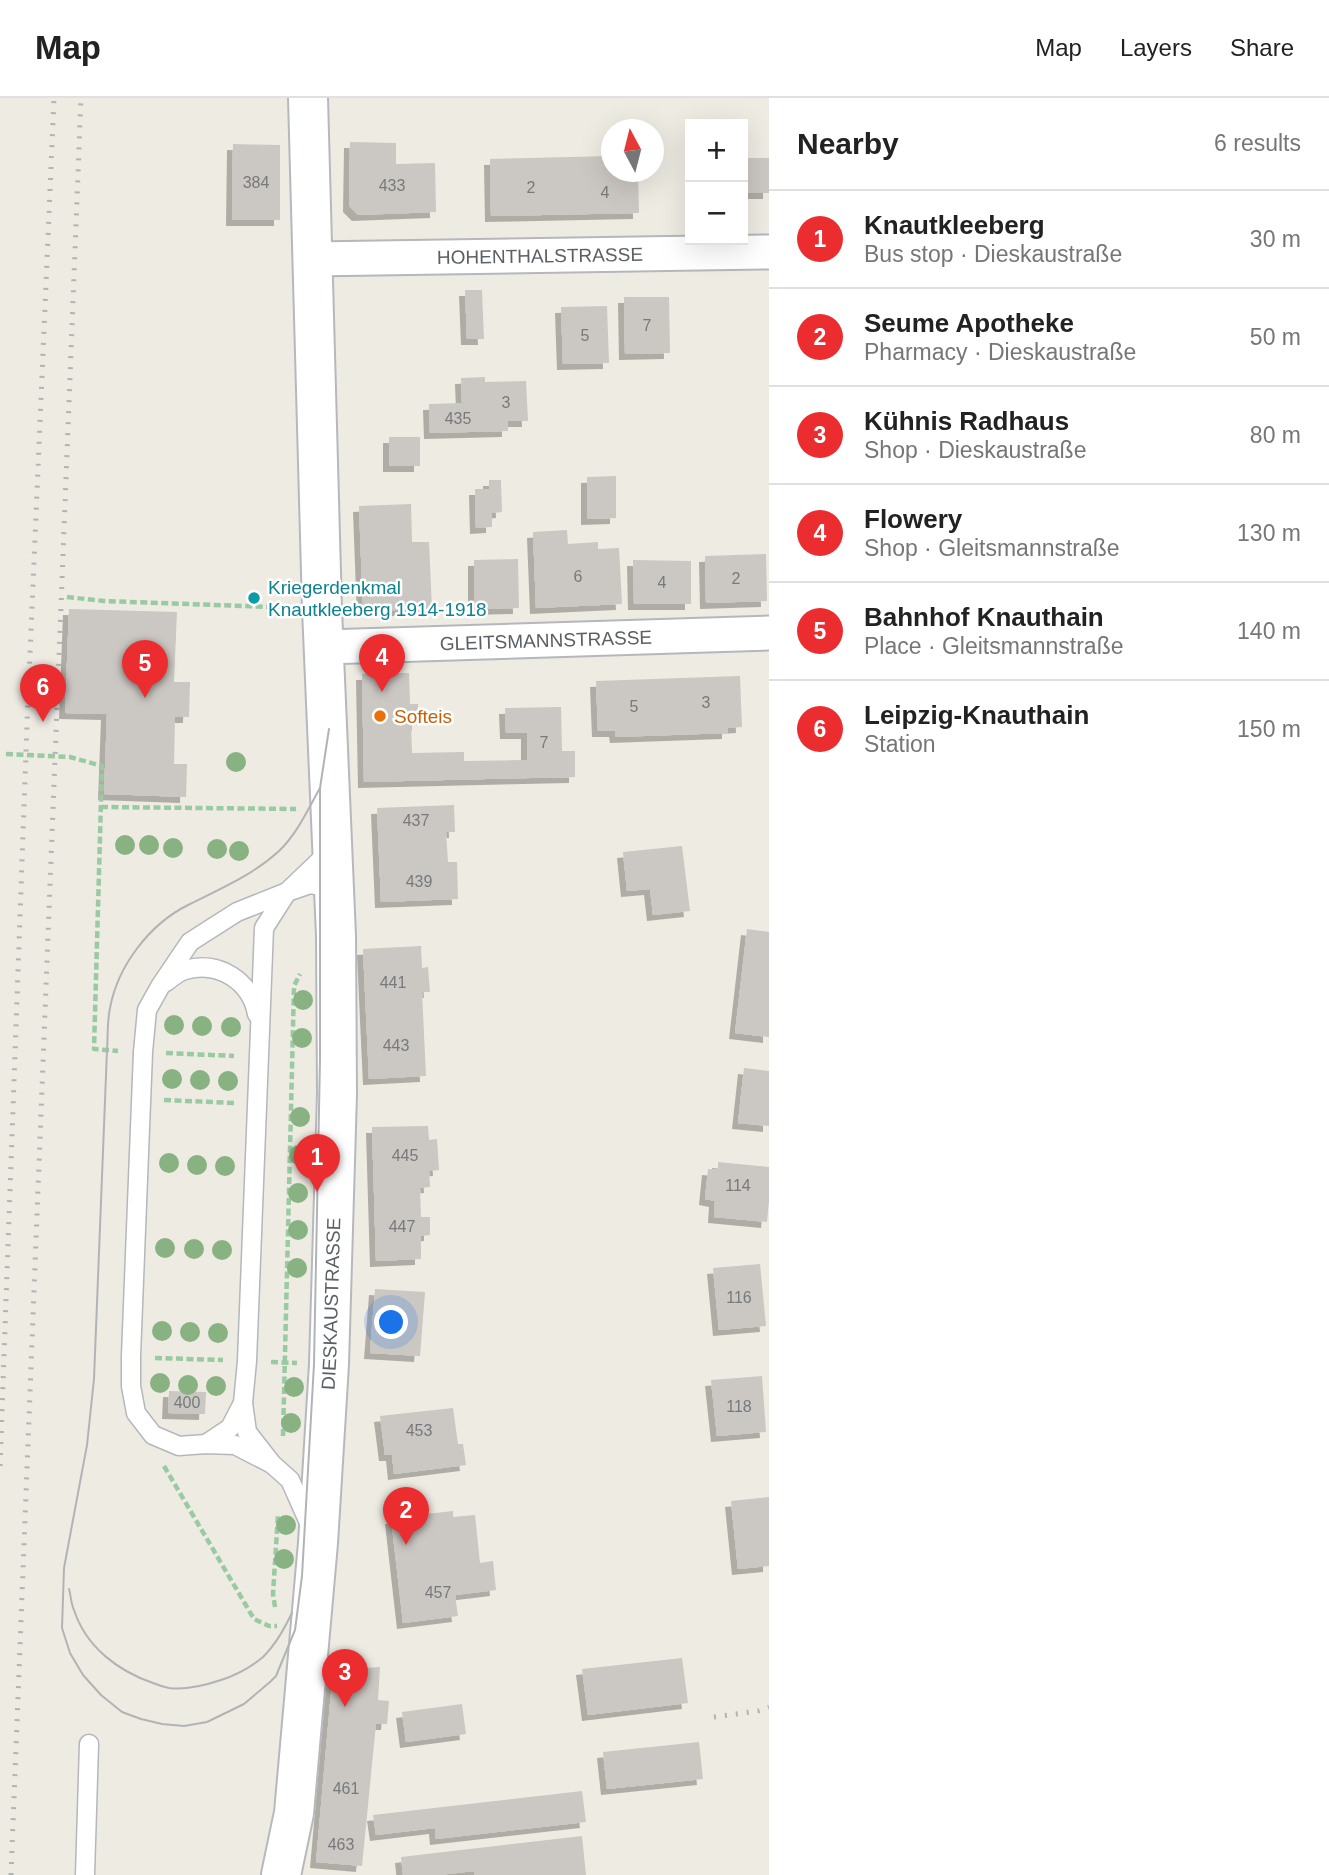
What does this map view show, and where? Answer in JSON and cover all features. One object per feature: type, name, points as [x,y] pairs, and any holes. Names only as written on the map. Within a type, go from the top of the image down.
[{"type":"main road","name":"DIESKAUSTRASSE","points":[[281,1875],[294,1813],[318,1543],[329,1364],[337,1093],[334,848],[324,647],[308,98]]},
{"type":"street","name":"HOHENTHALSTRASSE","points":[[312,259],[769,252]]},
{"type":"street","name":"GLEITSMANNSTRASSE","points":[[324,647],[769,633]]},
{"type":"lane","points":[[318,1543],[290,1480],[272,1464],[247,1432],[243,1404],[247,1361],[264,928],[287,892],[334,848]]},
{"type":"lane","points":[[272,1464],[235,1445],[178,1446],[153,1435],[136,1413],[131,1386],[131,1356],[147,1010],[191,942],[237,912],[310,884],[325,887],[335,904]]},
{"type":"lane","points":[[161,985],[184,970],[212,968],[238,979],[255,1001],[260,1027]]},
{"type":"lane","points":[[206,1444],[230,1428],[243,1404]]},
{"type":"lane","points":[[85,1875],[89,1744]]},
{"type":"path","points":[[67,597],[104,601],[272,607]]},
{"type":"path","points":[[6,754],[71,757],[102,766],[94,1049],[122,1051]]},
{"type":"path","points":[[101,807],[299,809]]},
{"type":"path","points":[[283,1441],[292,1047]]},
{"type":"path","points":[[164,1053],[239,1056]]},
{"type":"path","points":[[283,1058],[302,1059]]},
{"type":"path","points":[[161,1100],[237,1103]]},
{"type":"path","points":[[151,1357],[227,1361]]},
{"type":"path","points":[[262,1362],[305,1364]]},
{"type":"path","points":[[153,1435],[158,1457],[254,1619],[269,1626],[278,1626]]},
{"type":"building","points":[[350,142],[396,143],[396,164],[435,163],[436,212],[358,215],[349,206]]},
{"type":"building","points":[[233,144],[280,145],[280,220],[232,220]]},
{"type":"building","points":[[601,156],[601,182],[638,182],[639,213],[491,216],[490,159]]},
{"type":"building","points":[[748,158],[769,158],[769,193],[748,193]]},
{"type":"building","points":[[465,290],[482,290],[484,339],[467,339]]},
{"type":"building","points":[[624,297],[669,297],[670,353],[625,354]]},
{"type":"building","points":[[607,306],[609,363],[563,364],[561,307]]},
{"type":"building","points":[[485,377],[485,382],[526,381],[528,421],[508,421],[508,431],[430,433],[429,404],[462,403],[461,378]]},
{"type":"building","points":[[389,437],[420,437],[420,466],[389,466]]},
{"type":"building","points":[[616,476],[616,518],[587,519],[587,477]]},
{"type":"building","points":[[489,480],[501,480],[502,512],[492,513],[492,527],[476,528],[475,489],[489,489]]},
{"type":"building","points":[[411,504],[412,542],[429,542],[432,609],[363,611],[359,506]]},
{"type":"building","points":[[567,530],[568,544],[598,542],[598,549],[619,548],[622,604],[536,608],[533,532]]},
{"type":"building","points":[[766,554],[767,601],[706,603],[705,556]]},
{"type":"building","points":[[518,559],[519,608],[474,609],[474,560]]},
{"type":"building","points":[[633,560],[691,561],[691,604],[634,604]]},
{"type":"building","points":[[69,609],[177,612],[174,682],[190,682],[189,717],[175,717],[174,764],[187,764],[186,797],[104,794],[107,714],[65,713]]},
{"type":"building","points":[[409,673],[410,704],[418,704],[418,725],[411,725],[412,753],[464,752],[464,761],[527,760],[527,733],[506,733],[505,708],[561,707],[562,751],[575,751],[575,777],[364,782],[362,674]]},
{"type":"building","points":[[740,676],[742,727],[728,728],[728,733],[616,737],[615,731],[598,731],[596,681]]},
{"type":"building","points":[[454,805],[455,832],[446,832],[448,862],[457,862],[458,899],[381,902],[377,808]]},
{"type":"building","points":[[682,846],[690,911],[653,915],[650,889],[627,891],[623,852]]},
{"type":"building","points":[[747,929],[769,932],[769,1037],[735,1033]]},
{"type":"building","points":[[421,946],[422,968],[428,967],[430,992],[422,992],[426,1076],[369,1079],[363,949]]},
{"type":"building","points":[[744,1068],[769,1071],[769,1126],[738,1123]]},
{"type":"building","points":[[428,1126],[429,1140],[437,1139],[439,1170],[429,1171],[430,1187],[420,1188],[421,1217],[430,1217],[430,1235],[421,1236],[421,1259],[376,1261],[372,1127]]},
{"type":"building","points":[[718,1162],[769,1167],[767,1222],[714,1217],[715,1201],[705,1199],[708,1169],[718,1170]]},
{"type":"building","points":[[760,1264],[766,1326],[719,1330],[713,1268]]},
{"type":"building","points":[[375,1289],[425,1292],[420,1356],[370,1353]]},
{"type":"building","points":[[762,1376],[766,1432],[717,1436],[711,1380]]},
{"type":"building","points":[[169,1391],[206,1392],[205,1414],[168,1413]]},
{"type":"building","points":[[453,1408],[458,1444],[463,1444],[466,1465],[394,1474],[392,1455],[385,1455],[380,1416]]},
{"type":"building","points":[[769,1497],[769,1566],[738,1569],[731,1501]]},
{"type":"building","points":[[453,1511],[453,1517],[475,1515],[480,1563],[493,1561],[496,1590],[455,1595],[458,1616],[403,1623],[391,1518]]},
{"type":"building","points":[[682,1658],[688,1703],[588,1715],[582,1669]]},
{"type":"building","points":[[380,1667],[378,1700],[389,1701],[387,1724],[376,1724],[362,1866],[316,1862],[333,1670]]},
{"type":"building","points":[[462,1704],[466,1734],[406,1742],[402,1712]]},
{"type":"building","points":[[699,1742],[703,1779],[607,1789],[603,1752]]},
{"type":"building","points":[[582,1791],[586,1822],[436,1839],[435,1828],[376,1835],[373,1815]]},
{"type":"building","points":[[582,1836],[586,1875],[475,1875],[474,1871],[403,1875],[401,1857]]},
{"type":"tram line","points":[[320,788],[297,829],[269,860],[174,913],[149,935],[120,976],[109,1013],[94,1379],[87,1445],[64,1568],[62,1628],[70,1653],[83,1675],[101,1695],[122,1712],[162,1724],[184,1726],[207,1722],[244,1704],[276,1676],[295,1630],[302,1576],[314,1364],[320,1059],[320,788],[329,729]]},
{"type":"tram line","points":[[69,1589],[79,1623],[105,1656],[128,1672],[169,1688],[209,1684],[248,1667],[272,1647],[292,1613]]},
{"type":"railway","points":[[0,1466],[27,724],[54,98]]},
{"type":"railway","points":[[11,1875],[81,98]]},
{"type":"railway","points":[[714,1717],[769,1707]]},
{"type":"place","name":"Kriegerdenkmal Knautkleeberg 1914-1918","points":[[254,598]]},
{"type":"place","name":"Flowery","points":[[382,692]]},
{"type":"place","name":"Bahnhof Knauthain","points":[[145,698]]},
{"type":"place","name":"Softeis","points":[[380,716]]},
{"type":"place","name":"Leipzig-Knauthain","points":[[43,722]]},
{"type":"place","name":"Knautkleeberg","points":[[317,1192]]},
{"type":"place","name":"Seume Apotheke","points":[[406,1545]]},
{"type":"place","name":"Kühnis Radhaus","points":[[345,1707]]}]
